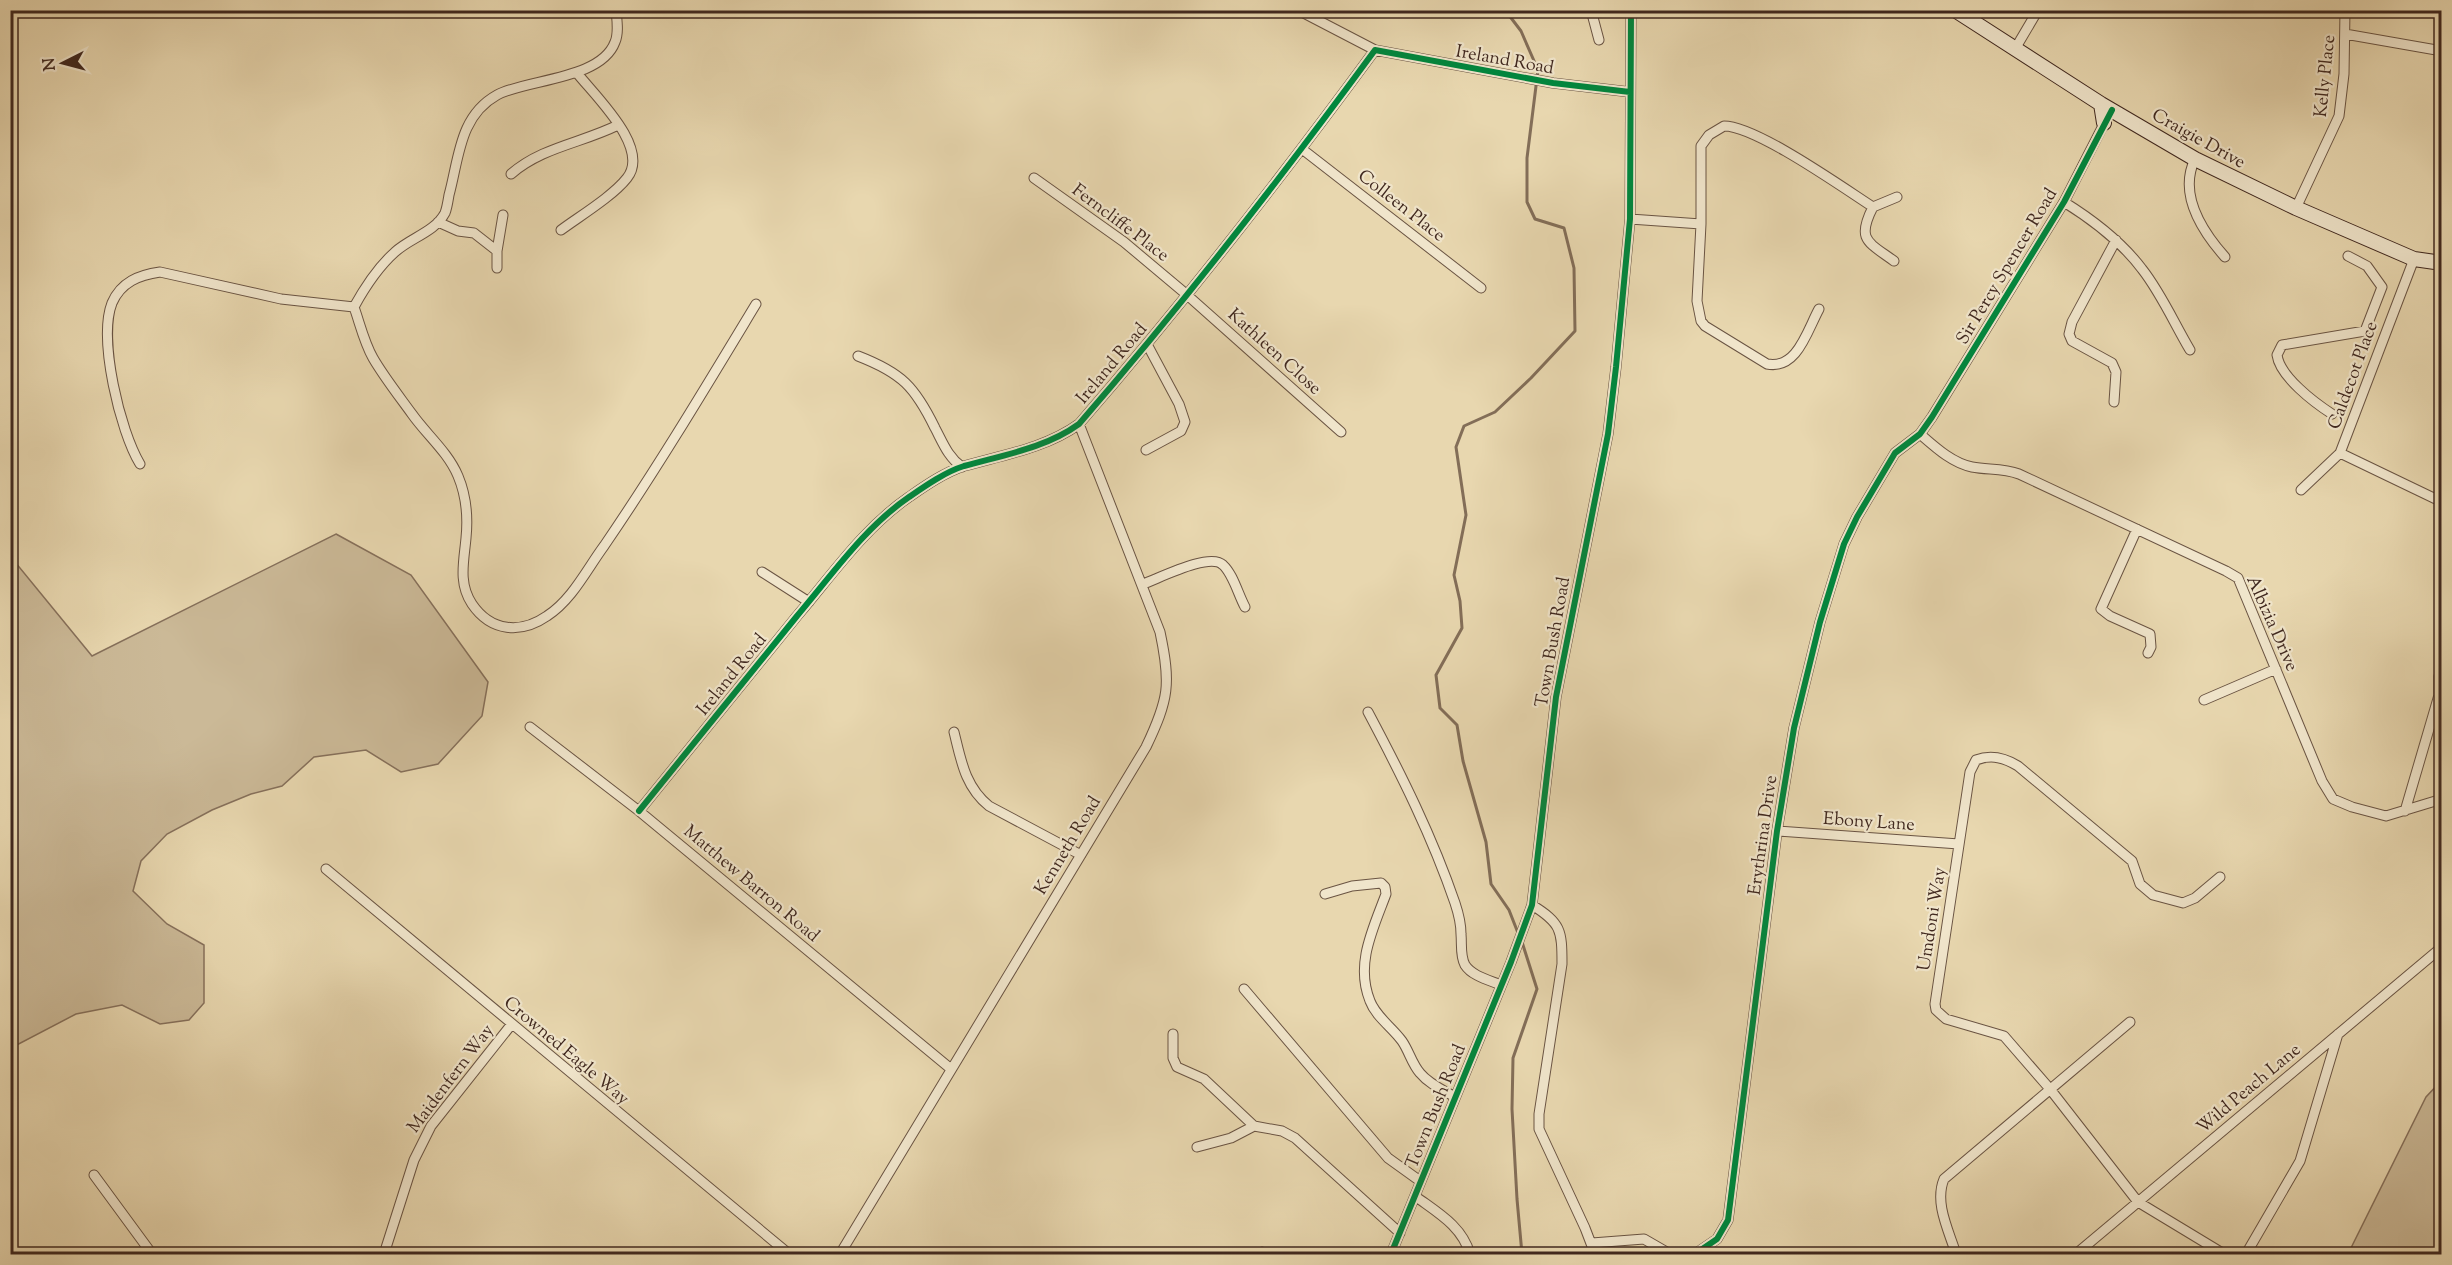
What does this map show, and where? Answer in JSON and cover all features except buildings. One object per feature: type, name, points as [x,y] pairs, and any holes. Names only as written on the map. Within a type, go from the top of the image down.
[{"type":"street","points":[[616,10],[618,26],[615,44],[604,56],[577,72],[496,95],[468,123],[463,134],[445,213],[430,230],[395,251],[372,276],[354,307],[362,335],[373,357],[412,415],[444,452],[458,474],[466,513],[462,577],[466,593],[484,617],[502,627],[517,629],[547,617],[570,594],[656,468],[756,304]]},
{"type":"street","points":[[1298,10],[1375,50]]},
{"type":"street","points":[[1591,10],[1599,40]]},
{"type":"street","name":"Town Bush Road","points":[[1391,1254],[1511,962],[1532,905],[1556,697],[1608,434],[1630,219],[1631,10]]},
{"type":"street","name":"Craigie Drive","points":[[1956,10],[2106,107],[2195,159],[2296,208],[2414,259],[2442,263]]},
{"type":"street","points":[[2015,49],[2038,10]]},
{"type":"street","name":"Kelly Place","points":[[2296,208],[2339,116],[2345,34],[2344,10]]},
{"type":"street","points":[[2345,34],[2442,51]]},
{"type":"street","name":"Ireland Road","points":[[639,811],[809,602],[884,515],[923,488],[962,467],[1014,454],[1068,432],[1079,424],[1148,346],[1186,294],[1302,149],[1375,50],[1553,83],[1630,92]]},
{"type":"street","points":[[561,231],[628,177],[633,166],[634,156],[631,144],[577,72]]},
{"type":"street","points":[[2104,123],[2106,107]]},
{"type":"street","name":"Sir Percy Spencer Road","points":[[1920,434],[2064,202],[2104,123]]},
{"type":"street","points":[[511,174],[534,157],[590,137],[618,124]]},
{"type":"street","points":[[1819,309],[1793,357],[1775,365],[1767,364],[1705,326],[1701,321],[1697,301],[1701,224],[1701,146],[1709,135],[1724,126],[1743,129],[1807,165],[1873,207]]},
{"type":"street","name":"Colleen Place","points":[[1302,149],[1481,288]]},
{"type":"street","points":[[2195,159],[2188,180],[2190,194],[2199,221],[2225,257]]},
{"type":"street","name":"Ferncliffe Place","points":[[1034,178],[1093,218],[1186,294]]},
{"type":"street","points":[[1894,261],[1870,243],[1865,237],[1864,228],[1873,207],[1897,197]]},
{"type":"street","points":[[2064,202],[2116,240],[2144,271],[2190,350]]},
{"type":"street","points":[[498,268],[497,251],[503,215]]},
{"type":"street","points":[[1630,219],[1701,224]]},
{"type":"street","points":[[438,222],[458,231],[474,233],[497,251]]},
{"type":"street","points":[[2114,402],[2116,372],[2112,363],[2072,341],[2069,334],[2072,322],[2116,240]]},
{"type":"street","points":[[2348,256],[2367,266],[2382,287],[2365,331]]},
{"type":"street","name":"Caldecot Place","points":[[2301,490],[2340,453],[2414,259]]},
{"type":"street","points":[[140,464],[131,449],[123,423],[107,334],[112,303],[118,293],[132,280],[143,274],[160,272],[281,299],[354,307]]},
{"type":"street","name":"Kathleen Close","points":[[1186,294],[1341,432]]},
{"type":"street","points":[[2332,414],[2317,404],[2287,375],[2278,360],[2279,348],[2282,345],[2365,331],[2383,337]]},
{"type":"street","points":[[1146,450],[1180,431],[1185,422],[1179,404],[1148,346]]},
{"type":"street","points":[[858,356],[885,366],[906,382],[931,419],[948,452],[962,467]]},
{"type":"street","name":"Kenneth Road","points":[[840,1254],[1146,747],[1166,699],[1168,668],[1160,632],[1079,424]]},
{"type":"street","name":"Albizia Drive","points":[[1920,434],[1950,458],[1970,467],[2004,469],[2019,474],[2226,571],[2238,579],[2322,781],[2333,799],[2352,807],[2389,816],[2442,799]]},
{"type":"street","name":"Erythrina Drive","points":[[1695,1254],[1717,1239],[1728,1221],[1777,831],[1794,728],[1820,622],[1844,544],[1857,517],[1895,453],[1920,434]]},
{"type":"street","points":[[2340,453],[2442,502]]},
{"type":"street","points":[[2137,529],[2101,609],[2110,616],[2150,634],[2151,646],[2148,653]]},
{"type":"street","points":[[1143,584],[1209,559],[1225,567],[1245,607]]},
{"type":"street","points":[[762,572],[809,602]]},
{"type":"street","points":[[2204,700],[2276,669]]},
{"type":"street","points":[[2404,811],[2439,695],[2439,676]]},
{"type":"street","points":[[1368,712],[1397,765],[1434,845],[1456,906],[1461,932],[1461,956],[1466,967],[1476,975],[1500,985]]},
{"type":"street","name":"Matthew Barron Road","points":[[530,727],[639,811],[951,1070]]},
{"type":"street","points":[[954,732],[965,774],[972,790],[981,800],[1081,855]]},
{"type":"street","name":"Umdoni Way","points":[[2220,877],[2195,898],[2183,903],[2153,895],[2140,884],[2134,864],[2018,766],[2007,759],[1982,758],[1973,763],[1970,772],[1935,997],[1936,1010],[1946,1019],[2004,1036],[2050,1089],[2138,1202],[2224,1254]]},
{"type":"street","name":"Ebony Lane","points":[[1777,831],[1959,844]]},
{"type":"street","name":"Crowned Eagle Way","points":[[326,869],[789,1254]]},
{"type":"street","points":[[1325,894],[1352,886],[1381,883],[1385,887],[1386,894],[1365,950],[1364,961],[1370,1002],[1379,1016],[1404,1042],[1419,1072],[1455,1097]]},
{"type":"street","points":[[1532,905],[1553,918],[1562,944],[1562,964],[1539,1114],[1539,1129],[1595,1254]]},
{"type":"street","name":"Wild Peach Lane","points":[[2076,1254],[2442,947]]},
{"type":"street","points":[[1244,989],[1388,1158],[1420,1181]]},
{"type":"street","points":[[1956,1254],[1941,1204],[1940,1188],[1944,1179],[2130,1022]]},
{"type":"street","name":"Maidenfern Way","points":[[384,1254],[420,1144],[431,1126],[511,1025]]},
{"type":"street","points":[[1173,1034],[1173,1058],[1177,1066],[1204,1078],[1254,1126],[1282,1131],[1294,1138],[1400,1233]]},
{"type":"street","points":[[2246,1254],[2300,1161],[2338,1034]]},
{"type":"street","points":[[1197,1147],[1231,1138],[1254,1126]]},
{"type":"street","points":[[94,1175],[152,1254]]},
{"type":"street","points":[[1415,1196],[1456,1227],[1467,1243],[1470,1254]]},
{"type":"street","points":[[1592,1243],[1644,1239],[1670,1254]]},
{"type":"shaded area","points":[[336,534],[411,575],[488,682],[482,716],[438,764],[401,772],[366,750],[314,757],[282,786],[251,794],[212,810],[167,834],[141,861],[133,891],[167,924],[204,945],[204,1003],[189,1020],[160,1024],[122,1005],[76,1014],[11,1048],[11,557],[92,656]]},
{"type":"shaded area","points":[[2441,1081],[2441,1254],[2348,1254],[2426,1097]]},
{"type":"waterway","points":[[1505,10],[1521,31],[1538,70],[1527,158],[1527,202],[1535,219],[1564,228],[1574,268],[1575,331],[1495,412],[1464,426],[1456,447],[1466,515],[1454,575],[1460,601],[1462,628],[1436,675],[1440,708],[1457,725],[1463,761],[1486,842],[1491,884],[1509,910],[1518,933]]},
{"type":"waterway","points":[[1522,942],[1537,989],[1513,1058],[1512,1109],[1522,1254]]},
{"type":"cycle path","points":[[1391,1254],[1511,962],[1532,905],[1556,697],[1608,434],[1616,367],[1630,219],[1631,10]]},
{"type":"cycle path","points":[[639,811],[836,569],[877,523],[922,488],[950,472],[1038,445],[1079,424],[1231,240],[1375,50],[1553,83],[1630,92]]},
{"type":"cycle path","points":[[1695,1254],[1717,1239],[1728,1220],[1777,831],[1794,728],[1820,622],[1844,544],[1857,517],[1895,453],[1920,434],[1932,417],[2064,202],[2112,110]]}]
